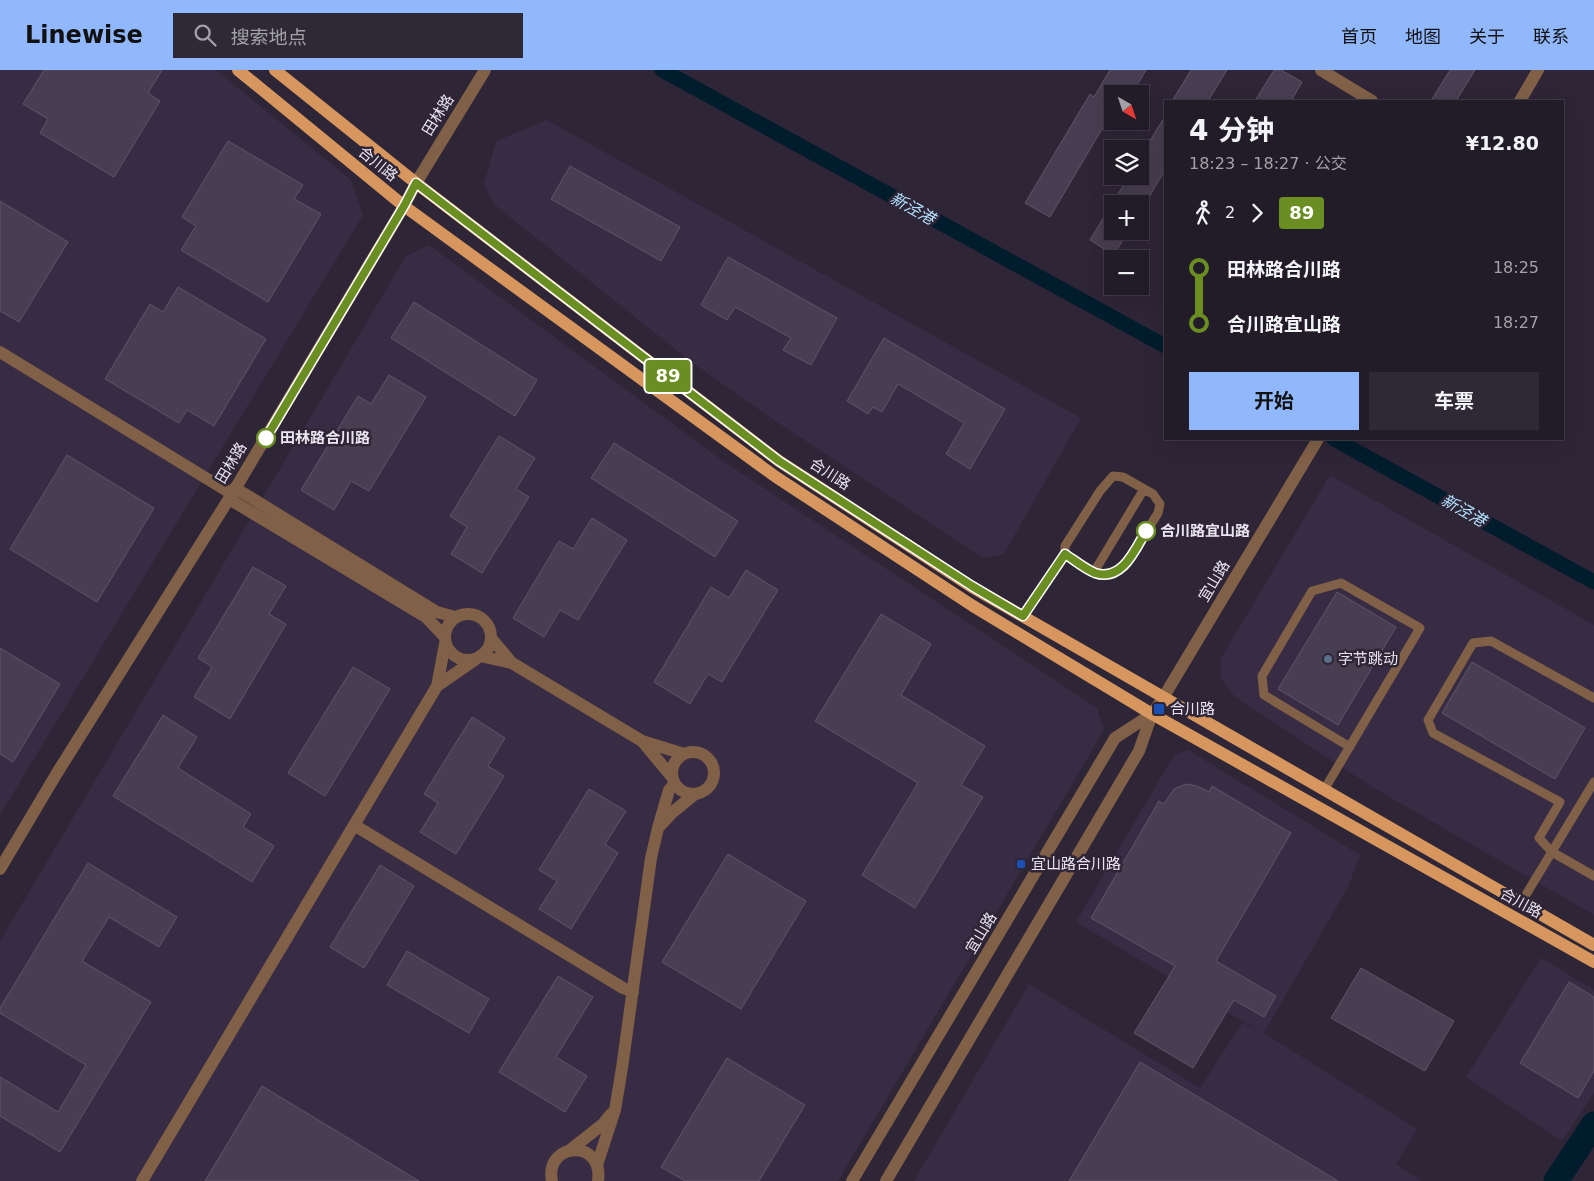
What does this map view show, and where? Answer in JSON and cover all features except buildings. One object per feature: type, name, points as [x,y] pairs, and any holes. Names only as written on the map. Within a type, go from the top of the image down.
[{"type":"main road","name":"合川路","points":[[238,70],[404,206],[776,477],[973,606],[1152,714],[1594,962]]},
{"type":"main road","name":"合川路","points":[[275,70],[416,183],[779,461],[972,586],[1163,698],[1594,945]]},
{"type":"street","name":"田林路","points":[[0,870],[57,773],[232,494],[485,70]]},
{"type":"street","points":[[1321,70],[1370,100]]},
{"type":"street","points":[[1521,100],[1538,70]]},
{"type":"street","points":[[0,352],[232,494],[426,617],[445,640],[449,651],[461,659],[469,660],[478,657],[512,663]]},
{"type":"street","name":"宜山路","points":[[886,1181],[1139,751],[1152,714],[1317,440]]},
{"type":"street","points":[[232,494],[437,612],[455,617]]},
{"type":"street","points":[[142,1181],[437,686],[449,622],[462,614],[478,615],[489,626],[491,638],[488,649],[437,686]]},
{"type":"street","points":[[491,638],[512,663],[642,741],[684,754]]},
{"type":"street","name":"宜山路","points":[[852,1181],[1115,738],[1152,714]]},
{"type":"street","points":[[642,741],[673,781],[685,793],[695,794]]},
{"type":"street","points":[[597,1165],[615,1110],[651,858],[658,828],[673,781],[674,763],[684,754],[691,752],[704,755],[713,765],[714,772],[711,785],[706,790],[695,794],[673,812],[658,828]]},
{"type":"street","points":[[354,825],[623,988],[633,992]]},
{"type":"street","points":[[551,1181],[551,1172],[556,1158],[570,1150],[603,1124],[615,1110]]},
{"type":"street","points":[[570,1150],[586,1152],[593,1158],[599,1173],[598,1181]]},
{"type":"lane","points":[[1023,616],[1065,554],[1065,546],[1100,490],[1113,476],[1123,477],[1153,494],[1160,504],[1158,513],[1124,566],[1114,572],[1103,574],[1094,572],[1065,554]]},
{"type":"lane","points":[[1094,572],[1144,489]]},
{"type":"lane","points":[[1324,790],[1350,747],[1420,628],[1342,583],[1312,591],[1262,676],[1264,695],[1350,747]]},
{"type":"lane","points":[[1594,698],[1491,641],[1473,643],[1428,720],[1433,733],[1560,802],[1539,838],[1552,852],[1594,876]]},
{"type":"lane","points":[[1521,904],[1594,782]]},
{"type":"shaded area","points":[[0,70],[216,70],[351,180],[363,215],[0,815]]},
{"type":"shaded area","points":[[547,120],[1081,418],[1004,554],[983,558],[774,420],[690,361],[495,205],[484,185],[496,141]]},
{"type":"shaded area","points":[[429,245],[723,461],[1097,708],[1104,730],[838,1181],[0,1181],[0,941],[406,256]]},
{"type":"shaded area","points":[[1330,475],[1594,625],[1594,915],[1374,788],[1235,697],[1221,679],[1221,658]]},
{"type":"shaded area","points":[[1188,750],[1360,855],[1348,887],[1264,1033],[1417,1129],[1396,1164],[1421,1181],[914,1181],[1029,984],[1200,1088],[1242,1023],[1256,1029],[1076,922],[1174,755]]},
{"type":"shaded area","points":[[1541,958],[1594,990],[1594,1093],[1562,1141],[1466,1077]]},
{"type":"waterway","name":"新泾港","points":[[662,70],[1164,345]]},
{"type":"waterway","name":"新泾港","points":[[1336,440],[1594,582]]},
{"type":"waterway","points":[[1556,1181],[1594,1124]]},
{"type":"bus line","name":"89","points":[[266,438],[416,183],[779,461],[972,586],[1023,616],[1065,554],[1094,572],[1103,574],[1114,572],[1124,566],[1146,531]]},
{"type":"place","name":"田林路合川路","points":[[266,438]]},
{"type":"place","name":"合川路宜山路","points":[[1146,531]]},
{"type":"place","name":"字节跳动","points":[[1328,659]]},
{"type":"place","name":"合川路","points":[[1159,709]]},
{"type":"place","name":"宜山路合川路","points":[[1021,864]]}]
